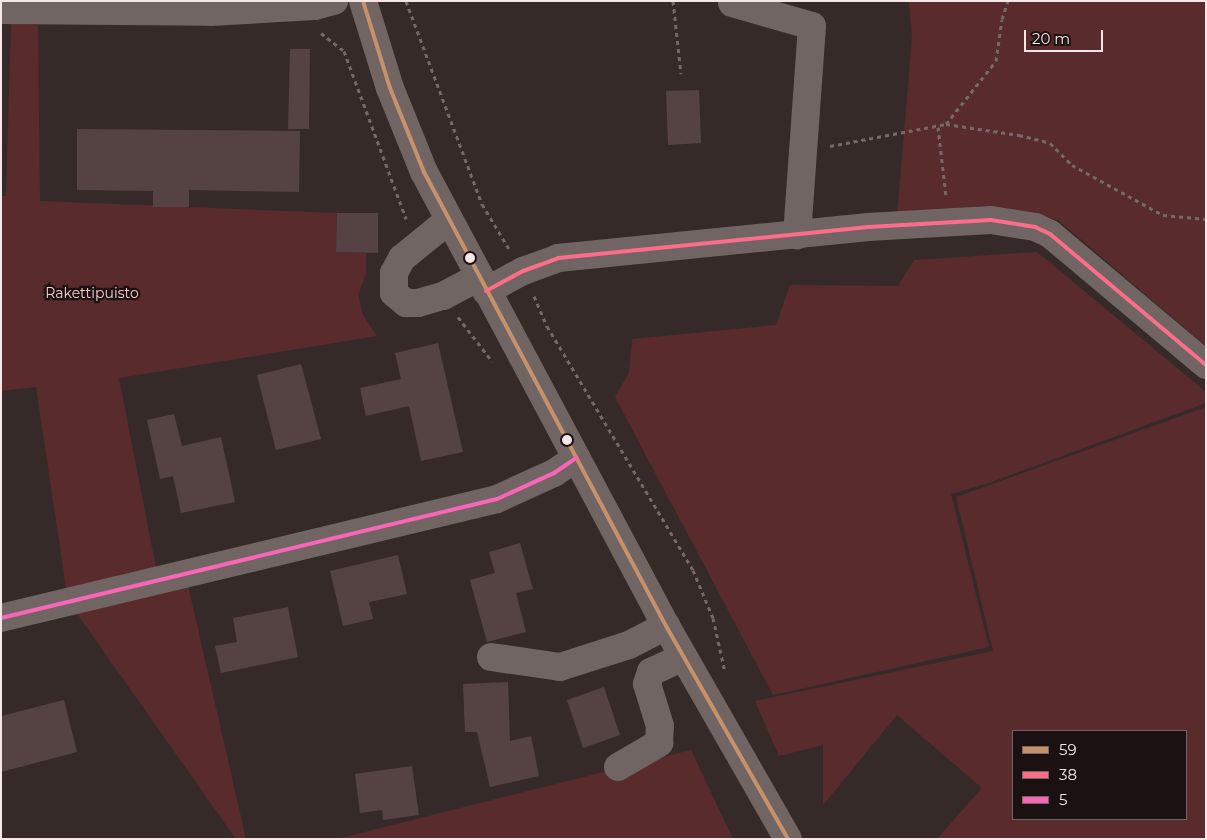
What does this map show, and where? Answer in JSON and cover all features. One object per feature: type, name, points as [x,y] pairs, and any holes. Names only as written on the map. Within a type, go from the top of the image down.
[{"type":"street","points":[[1,10],[211,12],[315,6],[334,1]]},
{"type":"street","points":[[363,1],[390,88],[424,172],[482,284],[666,626],[788,839]]},
{"type":"street","points":[[732,4],[812,26],[797,235]]},
{"type":"street","points":[[449,220],[402,258],[394,273],[394,293],[406,304],[418,303],[443,296],[558,258],[947,222],[991,220],[1034,227],[1050,234],[1206,365]]},
{"type":"street","points":[[1,618],[497,499],[554,473],[576,458]]},
{"type":"street","points":[[491,657],[560,667],[629,644],[666,626]]},
{"type":"street","points":[[618,767],[660,743],[660,726],[647,684],[651,672],[683,657]]},
{"type":"path","points":[[406,1],[482,204],[523,271],[547,326],[693,570],[712,618],[726,674]]},
{"type":"path","points":[[673,1],[681,74]]},
{"type":"path","points":[[946,124],[996,61],[1002,19],[1008,1]]},
{"type":"path","points":[[803,150],[938,127],[946,124],[1019,135],[1050,143],[1072,165],[1163,215],[1206,219]]},
{"type":"path","points":[[938,127],[947,222]]},
{"type":"green space","points":[[909,1],[1206,1],[1206,346],[1058,220],[982,206],[897,215],[912,38]]},
{"type":"green space","name":"Rakettipuisto","points":[[11,24],[38,25],[40,201],[337,213],[336,252],[366,253],[366,274],[358,295],[363,315],[377,336],[119,378],[157,573],[67,594],[36,387],[1,391],[1,196],[6,196]]},
{"type":"green space","points":[[1037,252],[1206,392],[1206,403],[989,483],[951,494],[989,647],[773,695],[615,397],[629,373],[632,339],[776,325],[790,285],[898,286],[914,260]]},
{"type":"green space","points":[[1206,407],[1206,839],[937,839],[982,788],[897,715],[823,805],[823,745],[779,756],[755,701],[993,651],[956,497]]},
{"type":"green space","points":[[187,581],[246,839],[236,839],[73,608]]},
{"type":"green space","points":[[691,750],[733,839],[337,839]]},
{"type":"building","points":[[290,49],[310,49],[309,129],[288,129]]},
{"type":"building","points":[[699,90],[701,143],[668,145],[666,91]]},
{"type":"building","points":[[77,129],[300,131],[299,192],[189,190],[189,207],[153,207],[153,191],[77,190]]},
{"type":"building","points":[[337,213],[378,213],[378,253],[336,252]]},
{"type":"building","points":[[438,343],[463,452],[421,461],[409,406],[366,416],[360,388],[401,379],[395,353]]},
{"type":"building","points":[[301,364],[321,439],[276,450],[257,375]]},
{"type":"building","points":[[174,414],[182,446],[221,437],[235,502],[181,513],[173,476],[160,479],[147,420]]},
{"type":"building","points":[[520,543],[533,589],[516,593],[526,632],[487,642],[470,580],[495,573],[489,552]]},
{"type":"building","points":[[398,555],[407,594],[369,602],[373,619],[343,626],[330,571]]},
{"type":"building","points":[[288,607],[298,657],[221,673],[215,646],[237,642],[233,618]]},
{"type":"building","points":[[508,682],[510,741],[531,736],[539,776],[490,787],[477,732],[465,732],[463,684]]},
{"type":"building","points":[[604,687],[620,735],[583,748],[567,700]]},
{"type":"building","points":[[64,700],[77,752],[1,772],[1,716]]},
{"type":"building","points":[[412,766],[419,815],[383,820],[382,810],[360,813],[355,774]]},
{"type":"transit line","name":"59","points":[[363,1],[390,88],[424,172],[666,626],[788,839]]},
{"type":"transit line","name":"38","points":[[486,291],[523,271],[558,258],[868,227],[991,220],[1035,227],[1050,234],[1206,365]]},
{"type":"transit line","name":"5","points":[[1,618],[497,499],[554,473],[576,458]]}]
